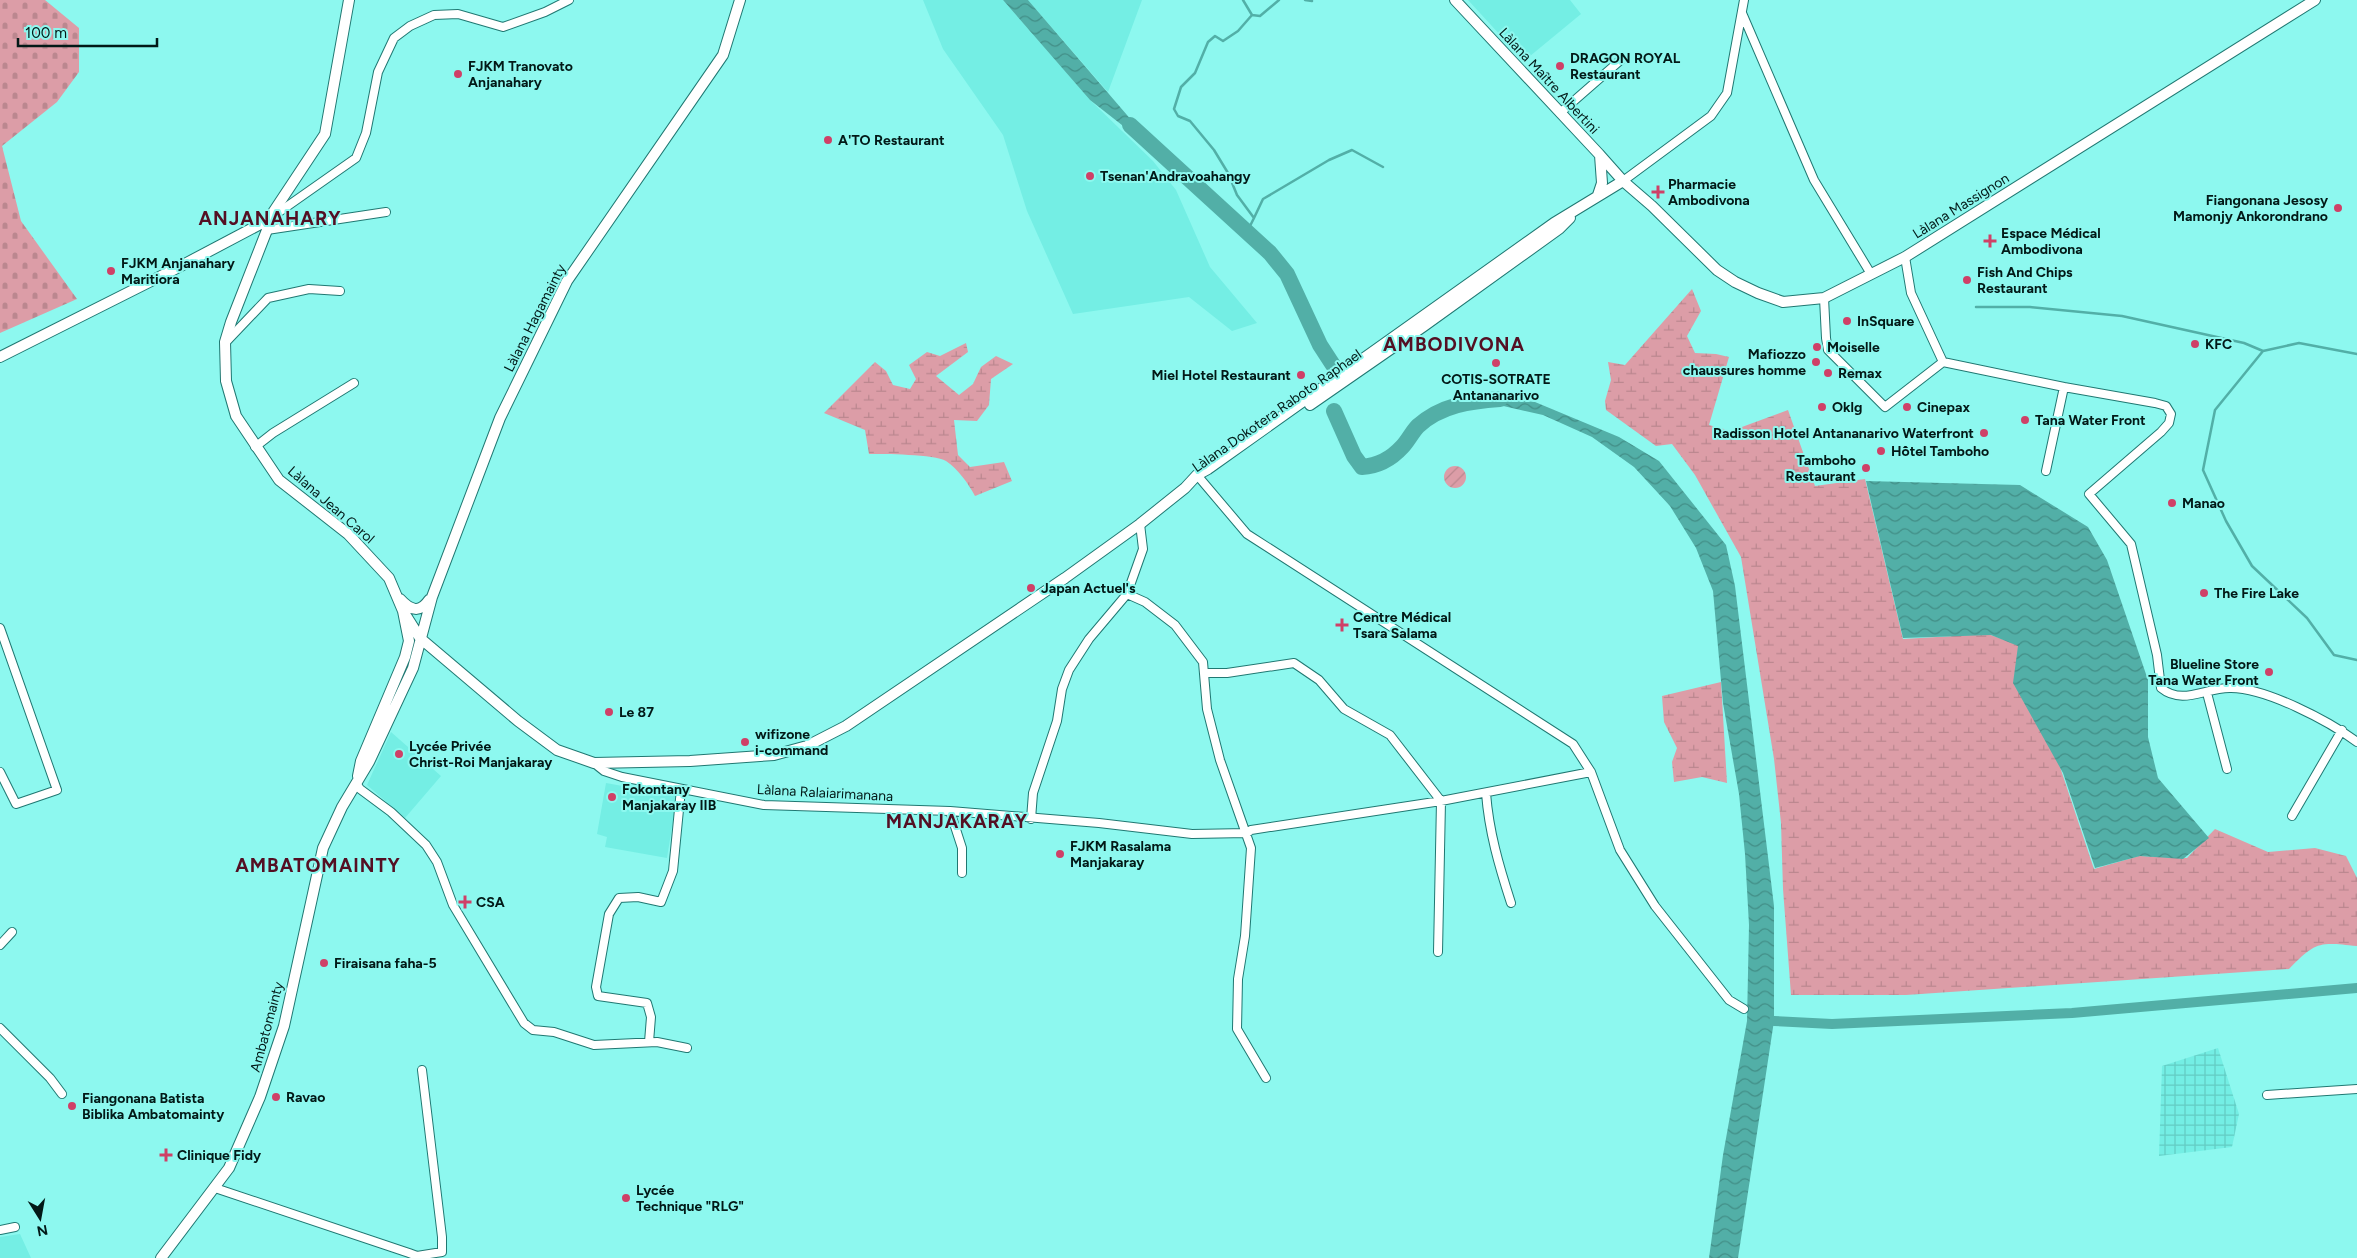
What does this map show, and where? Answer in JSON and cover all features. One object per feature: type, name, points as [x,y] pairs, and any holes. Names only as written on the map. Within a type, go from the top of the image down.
[{"type":"main road","name":"Làlana Jean Carol","points":[[349,0],[325,134],[268,225],[225,342],[226,381],[236,416],[255,447],[279,480],[348,534],[376,563],[390,578],[403,611]]},
{"type":"main road","name":"Làlana Hagamainty","points":[[419,643],[432,597],[500,418],[567,281],[723,55],[740,0]]},
{"type":"main road","name":"Làlana Maître Albertini","points":[[1454,0],[1600,154],[1623,181]]},
{"type":"main road","name":"Làlana Massignon","points":[[1623,181],[1652,206],[1717,270],[1735,282],[1758,294],[1783,302],[1824,298],[1904,256],[2315,0]]},
{"type":"main road","points":[[1598,195],[1602,182],[1600,154]]},
{"type":"main road","name":"Làlana Dokotera Raboto Raphael","points":[[594,763],[690,761],[774,754],[807,746],[846,726],[980,637],[1140,524],[1208,470],[1422,323],[1554,223],[1623,181]]},
{"type":"main road","points":[[0,357],[179,267],[268,225]]},
{"type":"main road","points":[[398,596],[412,609],[418,610],[423,608],[432,597]]},
{"type":"main road","points":[[403,611],[419,643],[425,649],[451,666],[557,750],[594,763]]},
{"type":"main road","points":[[403,611],[409,641],[405,656]]},
{"type":"main road","points":[[424,620],[426,642],[451,666]]},
{"type":"main road","points":[[405,656],[419,643]]},
{"type":"main road","name":"Ambatomainty","points":[[161,1258],[229,1168],[260,1097],[284,1026],[322,848],[342,807],[369,762],[413,668],[419,643]]},
{"type":"main road","points":[[413,668],[422,656],[428,654],[451,666]]},
{"type":"main road","name":"Ambatomainty","points":[[356,783],[361,761],[405,656]]},
{"type":"street","points":[[268,225],[356,158],[366,133],[378,72],[394,38],[410,26],[434,15],[458,14],[503,27],[545,12],[569,0]]},
{"type":"street","points":[[1623,181],[1711,116],[1727,93],[1744,0]]},
{"type":"street","points":[[1742,13],[1814,180],[1871,274]]},
{"type":"street","points":[[1560,113],[1623,58]]},
{"type":"street","points":[[268,225],[386,212]]},
{"type":"street","points":[[1904,256],[1911,292],[1943,362]]},
{"type":"street","points":[[225,342],[268,298],[309,289],[340,291]]},
{"type":"street","points":[[1824,298],[1828,350],[1885,407],[1943,362],[2166,406],[2171,414],[2169,423],[2089,494],[2131,544],[2157,655],[2161,688],[2168,694],[2180,697],[2230,688],[2266,694],[2342,730],[2357,742]]},
{"type":"street","points":[[255,447],[273,433],[354,383]]},
{"type":"street","points":[[2046,470],[2064,387]]},
{"type":"street","points":[[1199,478],[1247,534],[1573,744],[1591,772],[1620,850],[1655,906],[1729,1000],[1744,1009]]},
{"type":"street","points":[[1031,819],[1033,793],[1057,721],[1062,689],[1069,670],[1089,639],[1127,594],[1143,549],[1140,524]]},
{"type":"street","points":[[1127,594],[1145,602],[1175,625],[1203,662],[1207,708],[1220,760],[1251,848],[1245,936],[1238,978],[1237,1029],[1266,1078]]},
{"type":"street","points":[[0,628],[56,790],[16,804],[0,772]]},
{"type":"street","points":[[1204,672],[1227,673],[1294,663],[1319,680],[1344,709],[1390,735],[1441,801],[1438,952]]},
{"type":"street","points":[[2207,693],[2227,769]]},
{"type":"street","points":[[2292,816],[2342,730]]},
{"type":"street","name":"Làlana Ralaiarimanana","points":[[594,763],[604,771],[622,777],[764,805],[950,811],[1099,823],[1192,834],[1247,833],[1251,830],[1441,801],[1591,772]]},
{"type":"street","points":[[356,783],[360,789],[391,812],[426,844],[437,862],[453,905],[524,1023],[533,1030],[554,1032],[594,1045],[649,1042],[688,1048]]},
{"type":"street","points":[[649,1042],[651,1017],[647,1003],[598,996],[596,987],[609,914],[619,898],[638,897],[661,902],[673,871],[681,789]]},
{"type":"street","points":[[1486,793],[1488,819],[1497,860],[1511,903]]},
{"type":"street","points":[[950,811],[962,848],[962,873]]},
{"type":"street","points":[[0,945],[12,932]]},
{"type":"street","points":[[0,1028],[50,1078],[62,1094]]},
{"type":"street","points":[[215,1188],[409,1254],[417,1256],[442,1252],[442,1237],[422,1070]]},
{"type":"street","points":[[2267,1095],[2357,1089]]},
{"type":"street","points":[[0,1230],[15,1227]]},
{"type":"shaded area","name":"Tsenan'Andravoahangy","points":[[923,0],[1003,0],[1090,100],[1153,161],[1176,190],[1210,267],[1257,323],[1232,331],[1189,297],[1073,314],[1027,211],[1003,135],[943,49]]},
{"type":"shaded area","points":[[1028,0],[1142,0],[1108,92]]},
{"type":"shaded area","points":[[1468,0],[1570,0],[1581,14],[1524,61]]},
{"type":"shaded area","name":"Lycée Privée Christ-Roi Manjakaray","points":[[391,732],[441,776],[405,818],[367,785]]},
{"type":"shaded area","points":[[606,783],[677,796],[667,858],[605,847],[607,837],[597,834]]},
{"type":"shaded area","points":[[2218,1048],[2239,1114],[2232,1147],[2159,1156],[2162,1066]]},
{"type":"shaded area","points":[[20,1234],[31,1258],[0,1258],[0,1237]]},
{"type":"green space","points":[[0,0],[45,0],[79,28],[79,72],[57,102],[2,146],[21,221],[77,299],[0,333]]},
{"type":"green space","points":[[1692,289],[1701,311],[1687,336],[1695,353],[1729,357],[1709,425],[1731,431],[1788,410],[1815,486],[1865,479],[1903,639],[1988,634],[2019,645],[2014,684],[2058,761],[2094,869],[2139,856],[2187,858],[2215,829],[2268,852],[2315,848],[2346,856],[2357,878],[2357,946],[2326,944],[2312,948],[2289,969],[1906,995],[1791,995],[1783,889],[1781,823],[1774,759],[1741,557],[1695,475],[1672,444],[1656,446],[1606,410],[1605,401],[1611,380],[1608,362],[1625,365]]},
{"type":"green space","points":[[966,343],[968,352],[936,376],[959,395],[973,384],[981,367],[996,356],[1013,364],[991,379],[989,405],[977,421],[954,420],[958,455],[970,467],[1004,462],[1012,481],[975,496],[955,468],[946,461],[920,456],[869,454],[865,430],[824,413],[875,362],[886,371],[893,385],[910,389],[916,379],[909,365],[927,352],[940,356]]},
{"type":"green space","points":[[1455,466],[1463,469],[1466,477],[1463,485],[1455,488],[1447,485],[1444,477],[1447,469]]},
{"type":"green space","points":[[1721,682],[1727,783],[1702,777],[1674,782],[1672,762],[1677,748],[1664,722],[1662,696]]},
{"type":"water","points":[[1003,0],[1028,0],[1133,122],[1127,129],[1090,100]]},
{"type":"water","points":[[1500,399],[1535,402],[1619,437],[1659,461],[1726,545],[1735,586],[1774,906],[1774,1021],[1738,1258],[1709,1258],[1723,1155],[1747,1021],[1749,925],[1739,794],[1723,703],[1713,591],[1696,548],[1670,506],[1634,467],[1592,437],[1543,415],[1499,405]]},
{"type":"water","points":[[1866,481],[2020,485],[2088,527],[2107,560],[2148,680],[2148,737],[2158,778],[2209,838],[2183,859],[2140,856],[2095,868],[2063,773],[2013,683],[2018,646],[1991,635],[1903,638]]},
{"type":"waterway","points":[[1243,0],[1252,15]]},
{"type":"waterway","points":[[1247,232],[1254,218],[1237,195],[1228,173],[1214,150],[1190,121],[1178,116],[1174,109],[1181,87],[1195,73],[1208,42],[1215,36],[1223,41],[1238,31],[1252,15],[1260,16],[1279,0]]},
{"type":"waterway","points":[[1305,0],[1312,1]]},
{"type":"waterway","points":[[1130,125],[1270,253],[1287,274],[1320,345],[1333,365]]},
{"type":"waterway","points":[[1254,218],[1263,199],[1329,160],[1352,150],[1383,167]]},
{"type":"waterway","points":[[1976,307],[2030,307],[2122,316],[2244,343],[2263,351]]},
{"type":"waterway","points":[[2357,354],[2299,343],[2263,351],[2215,410],[2203,470],[2226,521],[2252,566],[2307,618],[2334,655],[2357,660]]},
{"type":"waterway","points":[[1334,411],[1354,456],[1362,467],[1378,463],[1393,455],[1404,445],[1418,426],[1436,413],[1457,405],[1500,399]]},
{"type":"waterway","points":[[1774,1021],[1832,1024],[2072,1013],[2357,988]]},
{"type":"place","name":"DRAGON ROYAL Restaurant","points":[[1560,66]]},
{"type":"place","name":"FJKM Tranovato Anjanahary","points":[[458,74]]},
{"type":"place","name":"A'TO Restaurant","points":[[828,140]]},
{"type":"place","name":"Tsenan'Andravoahangy","points":[[1090,176]]},
{"type":"place","name":"Pharmacie Ambodivona","points":[[1658,192]]},
{"type":"place","name":"Fiangonana Jesosy Mamonjy Ankorondrano","points":[[2338,208]]},
{"type":"place","name":"Espace Médical Ambodivona","points":[[1990,241]]},
{"type":"place","name":"FJKM Anjanahary Maritiora","points":[[111,271]]},
{"type":"place","name":"Fish And Chips Restaurant","points":[[1967,280]]},
{"type":"place","name":"InSquare","points":[[1847,321]]},
{"type":"place","name":"KFC","points":[[2195,344]]},
{"type":"place","name":"Moiselle","points":[[1817,347]]},
{"type":"place","name":"Mafiozzo chaussures homme","points":[[1816,362]]},
{"type":"place","name":"COTIS-SOTRATE Antananarivo","points":[[1496,363]]},
{"type":"place","name":"Remax","points":[[1828,373]]},
{"type":"place","name":"Miel Hotel Restaurant","points":[[1301,375]]},
{"type":"place","name":"Oklg","points":[[1822,407]]},
{"type":"place","name":"Cinepax","points":[[1907,407]]},
{"type":"place","name":"Tana Water Front","points":[[2025,420]]},
{"type":"place","name":"Radisson Hotel Antananarivo Waterfront","points":[[1984,433]]},
{"type":"place","name":"Hôtel Tamboho","points":[[1881,451]]},
{"type":"place","name":"Tamboho Restaurant","points":[[1866,468]]},
{"type":"place","name":"Manao","points":[[2172,503]]},
{"type":"place","name":"Japan Actuel's","points":[[1031,588]]},
{"type":"place","name":"The Fire Lake","points":[[2204,593]]},
{"type":"place","name":"Centre Médical Tsara Salama","points":[[1342,625]]},
{"type":"place","name":"Blueline Store Tana Water Front","points":[[2269,672]]},
{"type":"place","name":"Le 87","points":[[609,712]]},
{"type":"place","name":"wifizone i-command","points":[[745,742]]},
{"type":"place","name":"Lycée Privée Christ-Roi Manjakaray","points":[[399,754]]},
{"type":"place","name":"Fokontany Manjakaray IIB","points":[[612,797]]},
{"type":"place","name":"FJKM Rasalama Manjakaray","points":[[1060,854]]},
{"type":"place","name":"CSA","points":[[465,902]]},
{"type":"place","name":"Firaisana faha-5","points":[[324,963]]},
{"type":"place","name":"Ravao","points":[[276,1097]]},
{"type":"place","name":"Fiangonana Batista Biblika Ambatomainty","points":[[72,1106]]},
{"type":"place","name":"Clinique Fidy","points":[[166,1155]]},
{"type":"place","name":"Lycée Technique \"RLG\"","points":[[626,1198]]},
{"type":"district","name":"ANJANAHARY","points":[[270,218]]},
{"type":"district","name":"AMBODIVONA","points":[[1454,344]]},
{"type":"district","name":"MANJAKARAY","points":[[957,821]]},
{"type":"district","name":"AMBATOMAINTY","points":[[318,865]]}]
